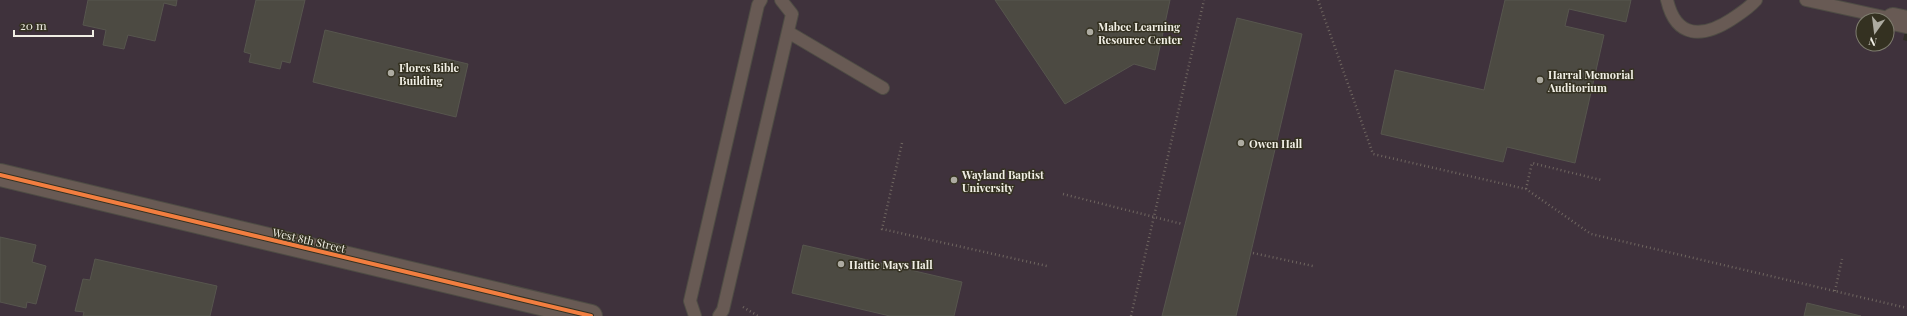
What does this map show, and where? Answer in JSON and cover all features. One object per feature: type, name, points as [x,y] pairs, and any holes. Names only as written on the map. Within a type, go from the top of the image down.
[{"type":"street","name":"West 8th Street","points":[[0,176],[591,316]]},
{"type":"lane","points":[[695,316],[690,301],[758,5],[761,0]]},
{"type":"lane","points":[[719,316],[723,310],[792,14],[781,0]]},
{"type":"lane","points":[[1667,0],[1675,22],[1682,28],[1694,32],[1708,31],[1719,28],[1747,10],[1756,0]]},
{"type":"lane","points":[[1806,0],[1900,21]]},
{"type":"lane","points":[[788,32],[883,88]]},
{"type":"path","points":[[1131,316],[1204,0]]},
{"type":"path","points":[[1318,0],[1373,154],[1526,190],[1591,234],[1907,308]]},
{"type":"path","points":[[902,143],[882,229],[1047,266]]},
{"type":"path","points":[[1526,190],[1532,162],[1602,180]]},
{"type":"path","points":[[1062,194],[1182,224]]},
{"type":"path","points":[[1253,253],[1313,266]]},
{"type":"path","points":[[1835,292],[1842,259]]},
{"type":"shaded area","name":"Wayland Baptist University","points":[[0,0],[1907,0],[1907,24],[1903,40],[1907,41],[1907,316],[0,316]]},
{"type":"building","points":[[88,0],[177,0],[176,6],[164,3],[155,41],[128,35],[124,49],[103,45],[106,30],[83,25]]},
{"type":"building","points":[[256,0],[305,0],[290,63],[282,61],[280,69],[249,62],[251,54],[244,52]]},
{"type":"building","name":"Mabee Learning Resource Center","points":[[995,0],[1170,0],[1155,70],[1134,64],[1065,104]]},
{"type":"building","name":"Harral Memorial Auditorium","points":[[1505,0],[1631,0],[1626,22],[1569,9],[1565,26],[1604,35],[1575,163],[1507,147],[1503,162],[1381,134],[1395,70],[1484,90]]},
{"type":"building","name":"Owen Hall","points":[[1237,18],[1302,34],[1236,316],[1162,316]]},
{"type":"building","name":"Flores Bible Building","points":[[325,30],[468,64],[456,117],[313,82]]},
{"type":"building","points":[[0,237],[36,245],[32,262],[46,266],[36,304],[27,302],[26,308],[0,302]]},
{"type":"building","name":"Hattie Mays Hall","points":[[803,245],[962,282],[954,316],[890,316],[792,293]]},
{"type":"building","points":[[95,259],[217,286],[210,316],[83,316],[84,312],[75,311],[83,279],[90,280]]},
{"type":"building","points":[[1807,303],[1861,316],[1804,316]]},
{"type":"cycle path","points":[[0,175],[591,316]]},
{"type":"place","name":"Mabee Learning Resource Center","points":[[1090,32]]},
{"type":"place","name":"Flores Bible Building","points":[[391,73]]},
{"type":"place","name":"Harral Memorial Auditorium","points":[[1540,80]]},
{"type":"place","name":"Owen Hall","points":[[1241,143]]},
{"type":"place","name":"Wayland Baptist University","points":[[954,180]]},
{"type":"place","name":"Hattie Mays Hall","points":[[841,264]]}]
